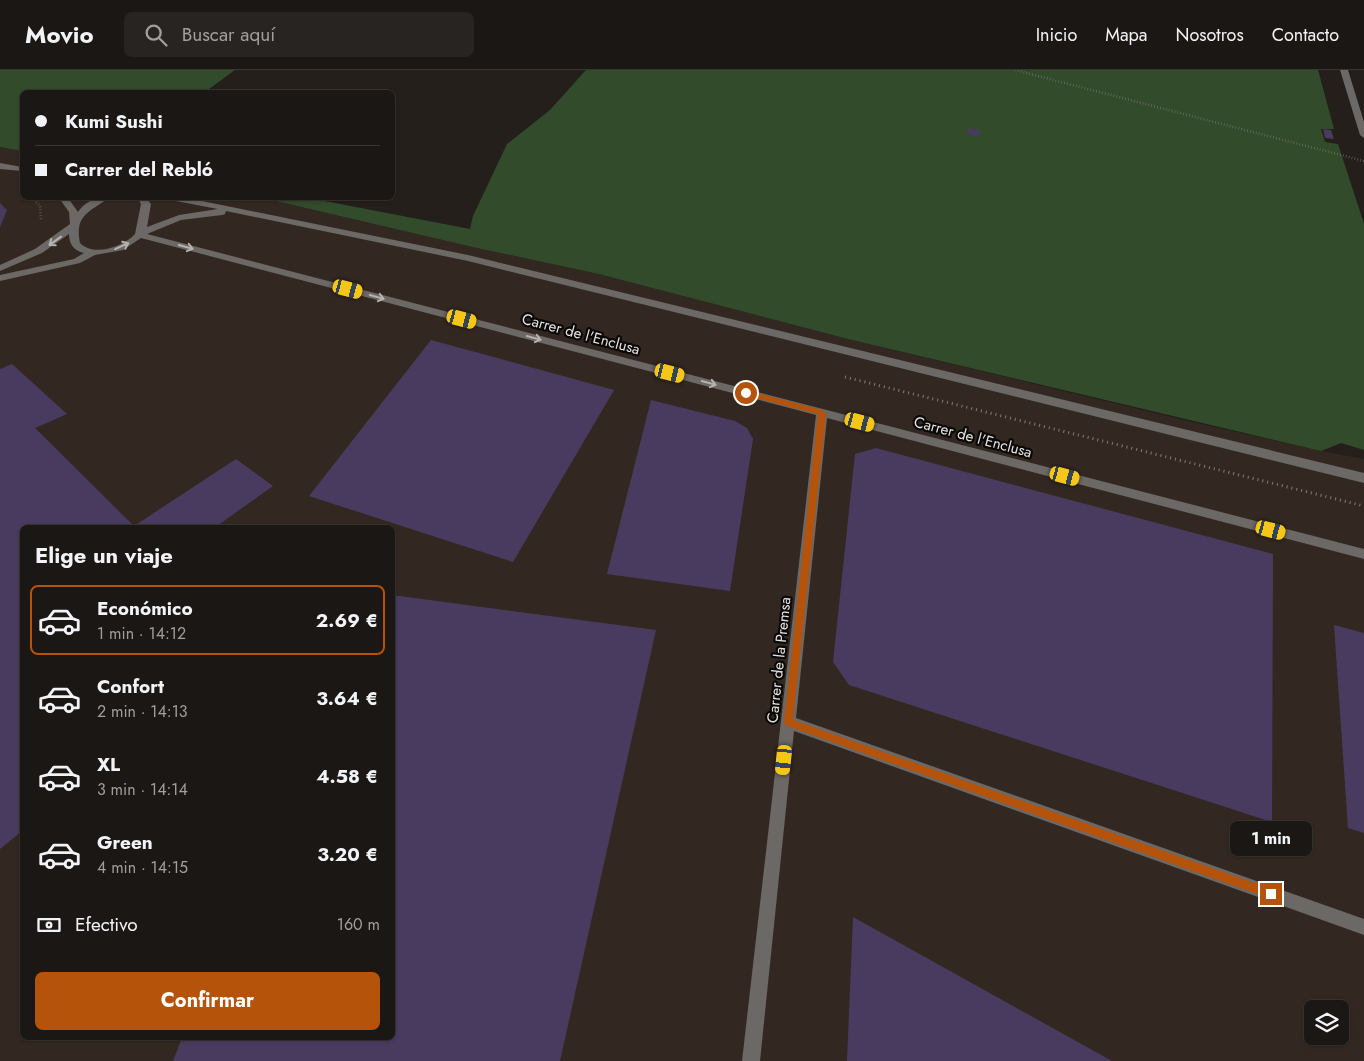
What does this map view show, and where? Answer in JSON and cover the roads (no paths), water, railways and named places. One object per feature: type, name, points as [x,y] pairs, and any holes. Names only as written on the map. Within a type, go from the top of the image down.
[{"type":"street","points":[[1344,70],[1364,135]]},
{"type":"street","points":[[0,166],[20,169]]},
{"type":"street","points":[[66,200],[74,211],[76,224]]},
{"type":"street","points":[[100,200],[82,212],[76,224],[73,239],[85,252],[115,250],[159,223],[174,218],[208,212],[238,211]]},
{"type":"street","points":[[139,235],[146,204],[143,200]]},
{"type":"street","points":[[186,200],[476,260],[1364,478]]},
{"type":"street","points":[[0,268],[37,253],[76,224]]},
{"type":"street","name":"Carrer de l'Enclusa","points":[[139,235],[1364,554]]},
{"type":"street","points":[[0,278],[77,261],[94,252]]},
{"type":"street","name":"Carrer de la Premsa","points":[[751,1061],[822,413]]},
{"type":"street","points":[[788,722],[1364,927]]}]
